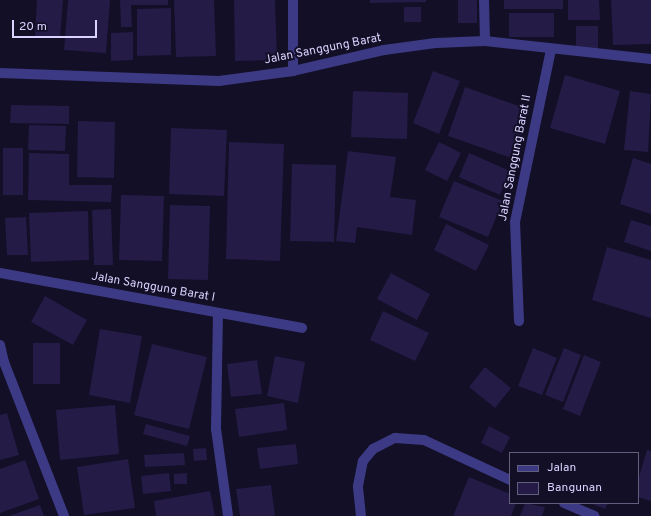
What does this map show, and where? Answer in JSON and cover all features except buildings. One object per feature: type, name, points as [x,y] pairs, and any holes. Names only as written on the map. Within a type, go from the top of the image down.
[{"type":"street","points":[[293,0],[293,71]]},
{"type":"street","points":[[484,0],[485,41]]},
{"type":"street","name":"Jalan Sanggung Barat","points":[[0,73],[219,81],[293,71],[384,50],[436,43],[485,41],[651,59]]},
{"type":"street","name":"Jalan Sanggung Barat II","points":[[519,321],[515,222],[551,49]]},
{"type":"street","name":"Jalan Sanggung Barat I","points":[[0,273],[302,328]]},
{"type":"street","points":[[218,313],[216,428],[228,516]]},
{"type":"street","points":[[0,345],[4,362],[64,516]]},
{"type":"street","points":[[361,516],[358,486],[363,461],[373,449],[395,438],[424,440],[509,480]]},
{"type":"street","points":[[566,504],[594,516]]}]
